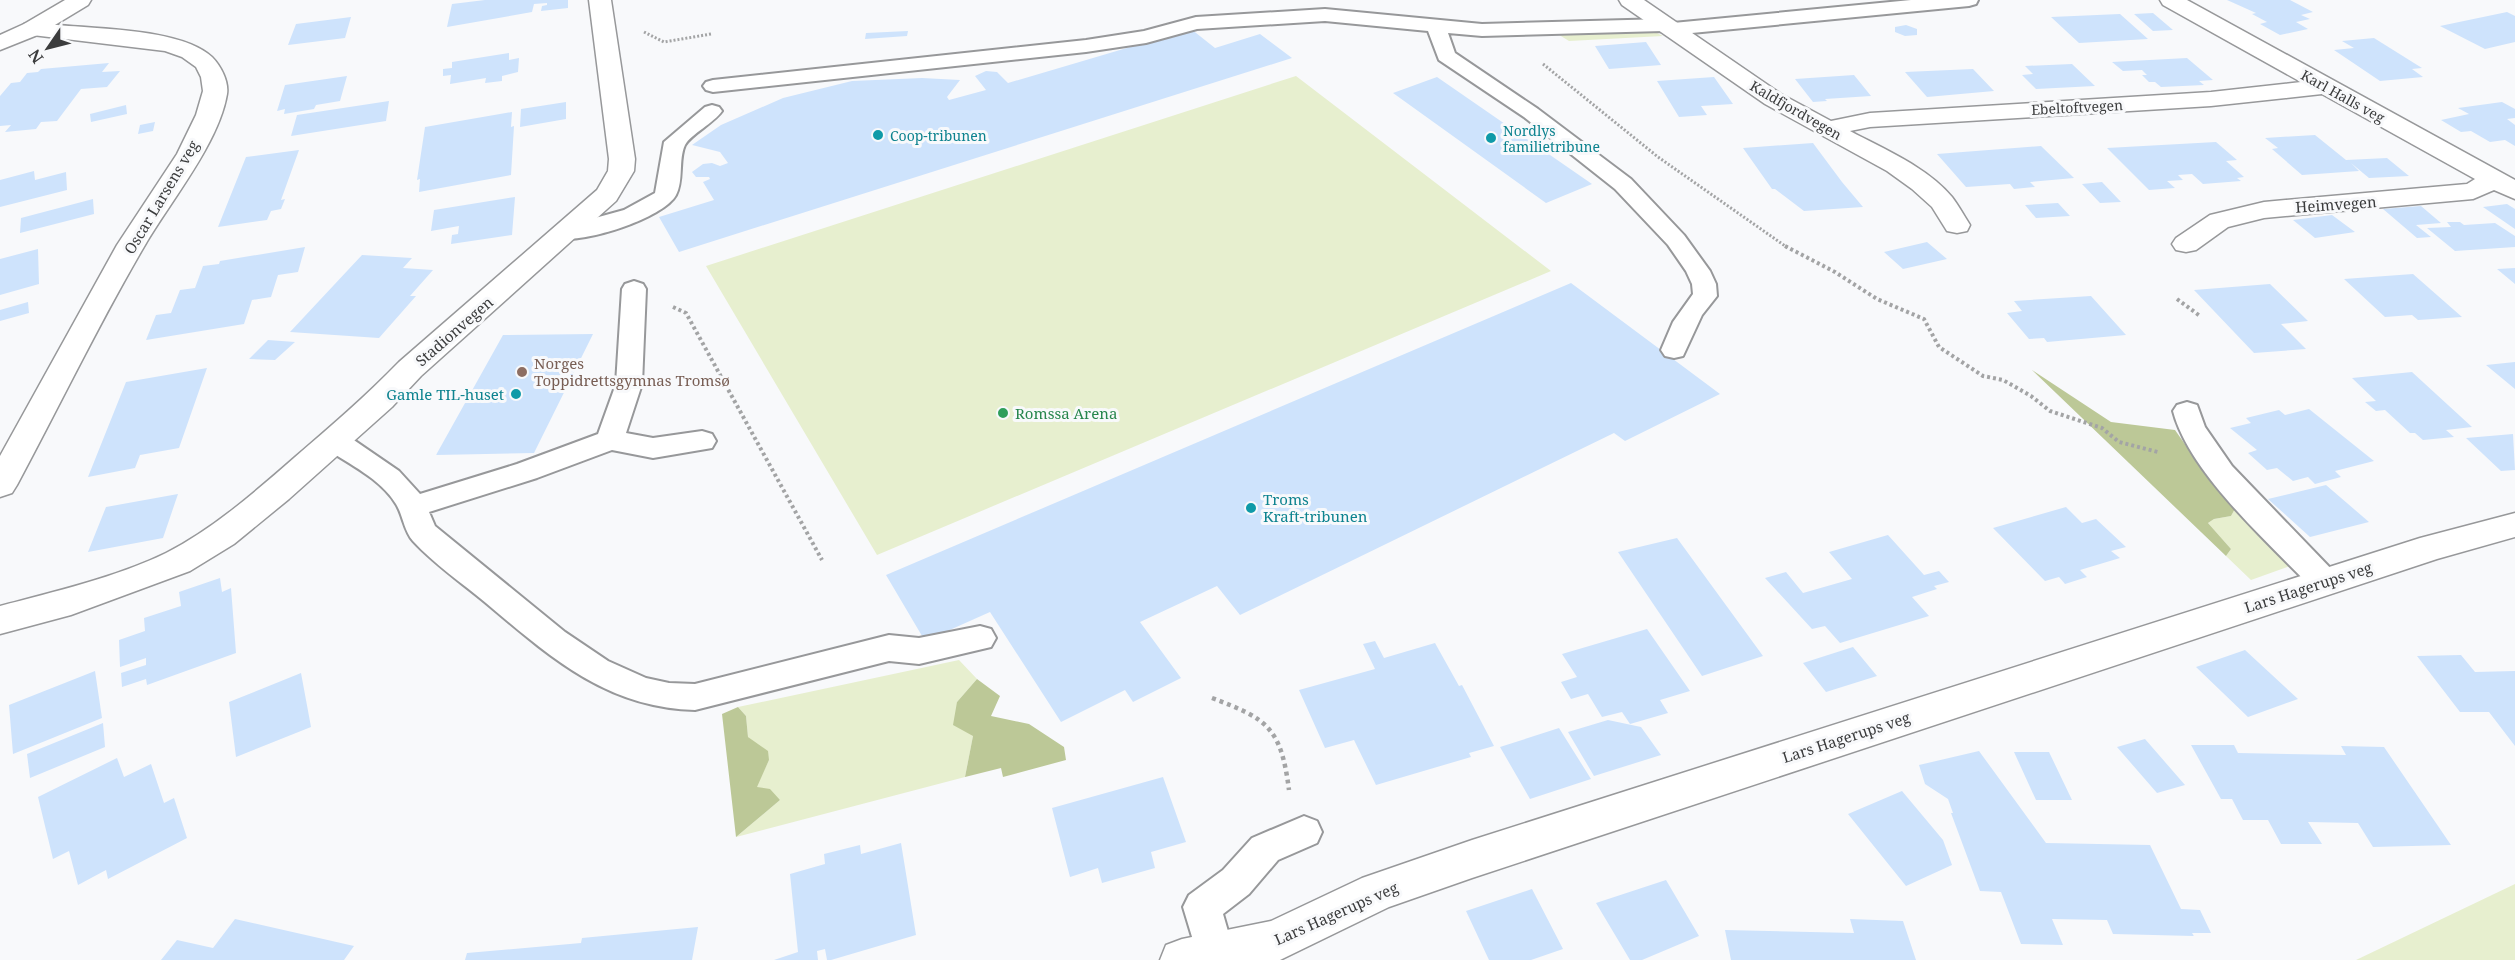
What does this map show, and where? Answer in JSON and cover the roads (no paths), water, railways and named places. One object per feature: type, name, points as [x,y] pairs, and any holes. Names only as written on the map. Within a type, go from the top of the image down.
[{"type":"street","points":[[0,43],[32,29],[80,0]]},
{"type":"street","name":"Kaldfjordvegen","points":[[1630,0],[1773,99],[1896,166],[1921,183],[1942,202],[1957,225]]},
{"type":"street","name":"Karl Halls veg","points":[[2171,0],[2504,186]]},
{"type":"street","name":"Stadionvegen","points":[[0,620],[58,605],[178,562],[236,525],[335,441],[381,400],[410,369],[567,233],[607,195],[621,171],[622,159],[601,7]]},
{"type":"street","name":"Oscar Larsens veg","points":[[0,485],[103,293],[197,138],[216,91],[211,71],[195,54],[185,49],[134,39],[54,34],[32,29]]},
{"type":"street","name":"Ebeltoftvegen","points":[[1828,129],[1870,120],[2211,99],[2326,87]]},
{"type":"street","name":"Heimvegen","points":[[2186,244],[2219,221],[2264,210],[2473,191],[2504,186]]},
{"type":"street","name":"Lars Hagerups veg","points":[[1198,956],[1278,951],[1377,892],[2432,547],[2515,525]]},
{"type":"lane","points":[[713,86],[1086,46],[1146,37],[1196,23],[1325,15],[1482,30],[1668,27],[1969,0]]},
{"type":"lane","points":[[1436,26],[1446,56],[1531,113],[1623,184],[1676,240],[1698,271],[1704,284],[1705,296],[1697,303],[1683,325],[1674,350]]},
{"type":"lane","points":[[567,233],[600,227],[635,213],[664,197],[668,187],[675,142],[712,111]]},
{"type":"lane","points":[[610,441],[629,384],[634,289]]},
{"type":"lane","points":[[2187,411],[2187,417],[2201,447],[2218,470],[2325,582]]},
{"type":"lane","points":[[335,441],[391,480],[404,493],[413,507],[422,532],[565,652],[627,685],[655,695],[673,699],[695,697],[889,648],[919,651],[980,638]]},
{"type":"lane","points":[[413,507],[527,471],[610,441],[653,448],[702,441]]},
{"type":"lane","points":[[1198,956],[1202,907],[1236,882],[1265,849],[1304,832]]},
{"type":"place","name":"Coop-tribunen","points":[[878,135]]},
{"type":"place","name":"Nordlys familietribune","points":[[1491,138]]},
{"type":"place","name":"Norges Toppidrettsgymnas Tromsø","points":[[522,372]]},
{"type":"place","name":"Gamle TIL-huset","points":[[516,394]]},
{"type":"place","name":"Romssa Arena","points":[[1003,413]]},
{"type":"place","name":"Troms Kraft-tribunen","points":[[1251,508]]}]
